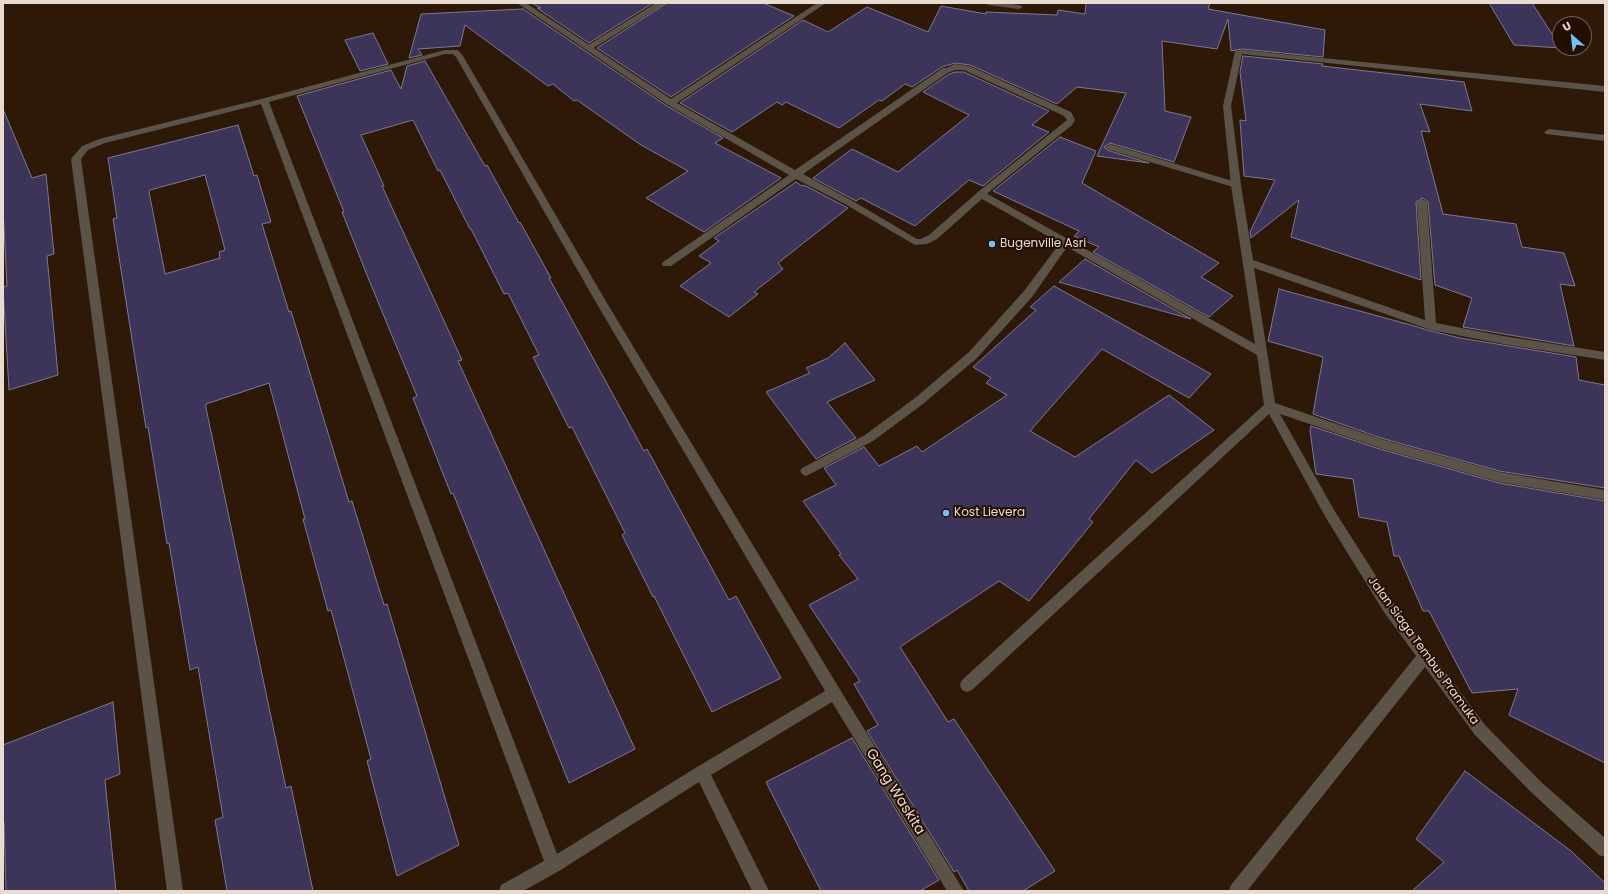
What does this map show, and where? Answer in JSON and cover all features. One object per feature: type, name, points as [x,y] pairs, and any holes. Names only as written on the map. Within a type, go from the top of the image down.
[{"type":"street","points":[[521,3],[589,47],[671,104],[795,174],[848,202],[915,242],[923,242],[933,237],[1071,120],[1068,114],[966,68],[956,67],[946,70],[795,174],[667,264]]},
{"type":"street","points":[[589,47],[662,3]]},
{"type":"street","points":[[671,104],[822,3]]},
{"type":"street","points":[[988,3],[1019,7]]},
{"type":"street","name":"Gang Waskita","points":[[175,891],[76,159],[85,148],[102,141],[264,101],[445,52],[455,52],[459,56],[604,306],[834,693],[956,891]]},
{"type":"street","name":"Jalan Siaga Tembus Pramuka","points":[[1605,89],[1242,52],[1238,53],[1227,106],[1236,185],[1270,406],[1330,514],[1389,608],[1480,730],[1536,787],[1605,849]]},
{"type":"street","points":[[264,101],[553,865]]},
{"type":"street","points":[[1549,132],[1605,138]]},
{"type":"street","points":[[1110,147],[1236,185]]},
{"type":"street","points":[[982,194],[1262,353]]},
{"type":"street","points":[[1422,202],[1431,326]]},
{"type":"street","points":[[806,470],[869,438],[919,401],[973,355],[1028,294],[1066,242]]},
{"type":"street","points":[[1248,262],[1431,326],[1503,340],[1605,356]]},
{"type":"street","points":[[967,685],[1270,406],[1380,443],[1499,476],[1605,495]]},
{"type":"street","points":[[1237,891],[1425,656]]},
{"type":"street","points":[[507,891],[553,865],[702,772],[834,693]]},
{"type":"street","points":[[702,772],[761,891]]},
{"type":"building","points":[[531,3],[653,3],[589,43],[537,8],[541,8]]},
{"type":"building","points":[[667,3],[763,3],[794,16],[671,97],[597,48]]},
{"type":"building","points":[[1086,3],[1210,3],[1208,9],[1325,30],[1323,57],[1242,49],[1231,51],[1228,19],[1217,49],[1162,41],[1165,111],[1191,117],[1174,162],[1110,143],[1104,147],[1107,150],[1149,163],[1097,156],[1126,93],[1077,87],[1057,104],[970,65],[955,63],[942,67],[912,87],[905,84],[882,101],[879,100],[839,128],[786,102],[782,105],[777,102],[732,132],[680,103],[803,20],[828,32],[867,7],[928,32],[941,6],[986,14],[986,12],[1057,15],[1058,10],[1085,14]]},
{"type":"building","points":[[1489,3],[1532,3],[1552,34],[1552,47],[1514,45]]},
{"type":"building","points":[[523,9],[667,106],[723,138],[715,143],[781,178],[704,232],[646,198],[688,171],[641,145],[577,100],[574,101],[553,84],[548,86],[465,25],[460,46],[418,49],[422,55],[409,58],[421,14]]},
{"type":"building","points":[[373,33],[388,64],[360,71],[345,40]]},
{"type":"building","points":[[1243,56],[1323,64],[1322,66],[1464,82],[1472,111],[1420,104],[1430,132],[1421,131],[1443,214],[1516,224],[1522,247],[1564,253],[1575,286],[1560,284],[1574,346],[1463,327],[1472,298],[1435,285],[1428,202],[1423,198],[1416,202],[1421,280],[1291,237],[1299,200],[1251,238],[1250,232],[1275,180],[1244,176],[1240,120],[1246,121],[1240,72]]},
{"type":"building","points":[[425,61],[485,166],[487,165],[519,223],[520,222],[644,451],[647,449],[729,600],[736,596],[781,678],[712,712],[622,535],[625,533],[572,427],[569,428],[533,357],[539,355],[508,293],[504,294],[440,170],[438,171],[413,120],[361,135],[384,186],[382,186],[462,360],[458,361],[635,749],[569,783],[453,493],[451,494],[413,398],[417,396],[369,280],[342,212],[344,212],[297,96],[391,70],[401,89],[407,66]]},
{"type":"building","points":[[964,72],[1049,111],[1032,125],[1049,132],[983,186],[969,180],[915,226],[861,198],[856,201],[813,178],[852,149],[898,172],[969,115],[923,92],[949,74]]},
{"type":"building","points":[[3,109],[32,178],[46,174],[54,254],[47,256],[58,375],[9,390],[3,287],[7,286],[3,208]]},
{"type":"building","points":[[238,125],[254,176],[257,175],[271,222],[262,224],[289,312],[291,311],[349,502],[352,501],[384,605],[387,604],[459,845],[397,876],[367,761],[371,759],[331,610],[328,611],[303,519],[305,519],[269,383],[206,404],[206,408],[286,788],[291,786],[313,891],[227,891],[215,820],[223,817],[198,667],[190,670],[169,543],[167,544],[148,427],[146,428],[113,219],[117,218],[108,158]],"holes":[[[205,175],[225,250],[219,252],[220,258],[165,274],[149,192],[150,190]]]},
{"type":"building","points":[[1060,137],[1096,151],[1082,183],[1219,263],[1201,277],[1233,296],[1209,317],[1093,252],[1099,247],[1074,236],[1079,231],[993,191]]},
{"type":"building","points":[[796,182],[848,208],[778,263],[783,269],[754,292],[758,294],[729,317],[680,286],[711,263],[699,256],[719,241],[714,238]]},
{"type":"building","points":[[1085,259],[1191,319],[1059,282]]},
{"type":"building","points":[[1054,286],[1211,374],[1189,398],[1102,349],[1030,431],[1075,457],[1169,395],[1214,430],[1152,473],[1136,460],[1089,519],[1093,522],[1029,601],[999,581],[900,647],[948,722],[954,719],[1055,871],[1023,891],[969,891],[957,870],[954,872],[867,731],[878,725],[854,684],[860,681],[809,605],[858,579],[839,555],[841,554],[803,501],[836,485],[824,468],[864,447],[879,466],[917,446],[922,452],[1007,395],[986,383],[991,378],[973,367],[1036,310],[1030,307]]},
{"type":"building","points":[[1279,289],[1460,338],[1576,357],[1579,380],[1605,385],[1605,488],[1499,471],[1381,438],[1313,414],[1323,357],[1268,341]]},
{"type":"building","points":[[845,343],[875,380],[827,402],[856,438],[816,459],[766,392],[810,373],[806,368],[828,358]]},
{"type":"building","points":[[1311,426],[1380,449],[1499,483],[1605,501],[1605,763],[1509,715],[1518,689],[1472,693],[1429,611],[1423,611],[1399,556],[1394,556],[1387,522],[1359,517],[1353,479],[1316,474],[1310,431]]},
{"type":"building","points":[[113,702],[120,774],[105,780],[116,891],[6,891],[4,822],[3,823],[3,745]]},
{"type":"building","points":[[852,738],[939,880],[920,891],[821,891],[766,782]]},
{"type":"building","points":[[1465,771],[1571,851],[1605,883],[1605,891],[1412,891],[1444,862],[1416,839]]},
{"type":"place","name":"Bugenville Asri","points":[[992,244]]},
{"type":"place","name":"Kost Lievera","points":[[946,513]]}]
